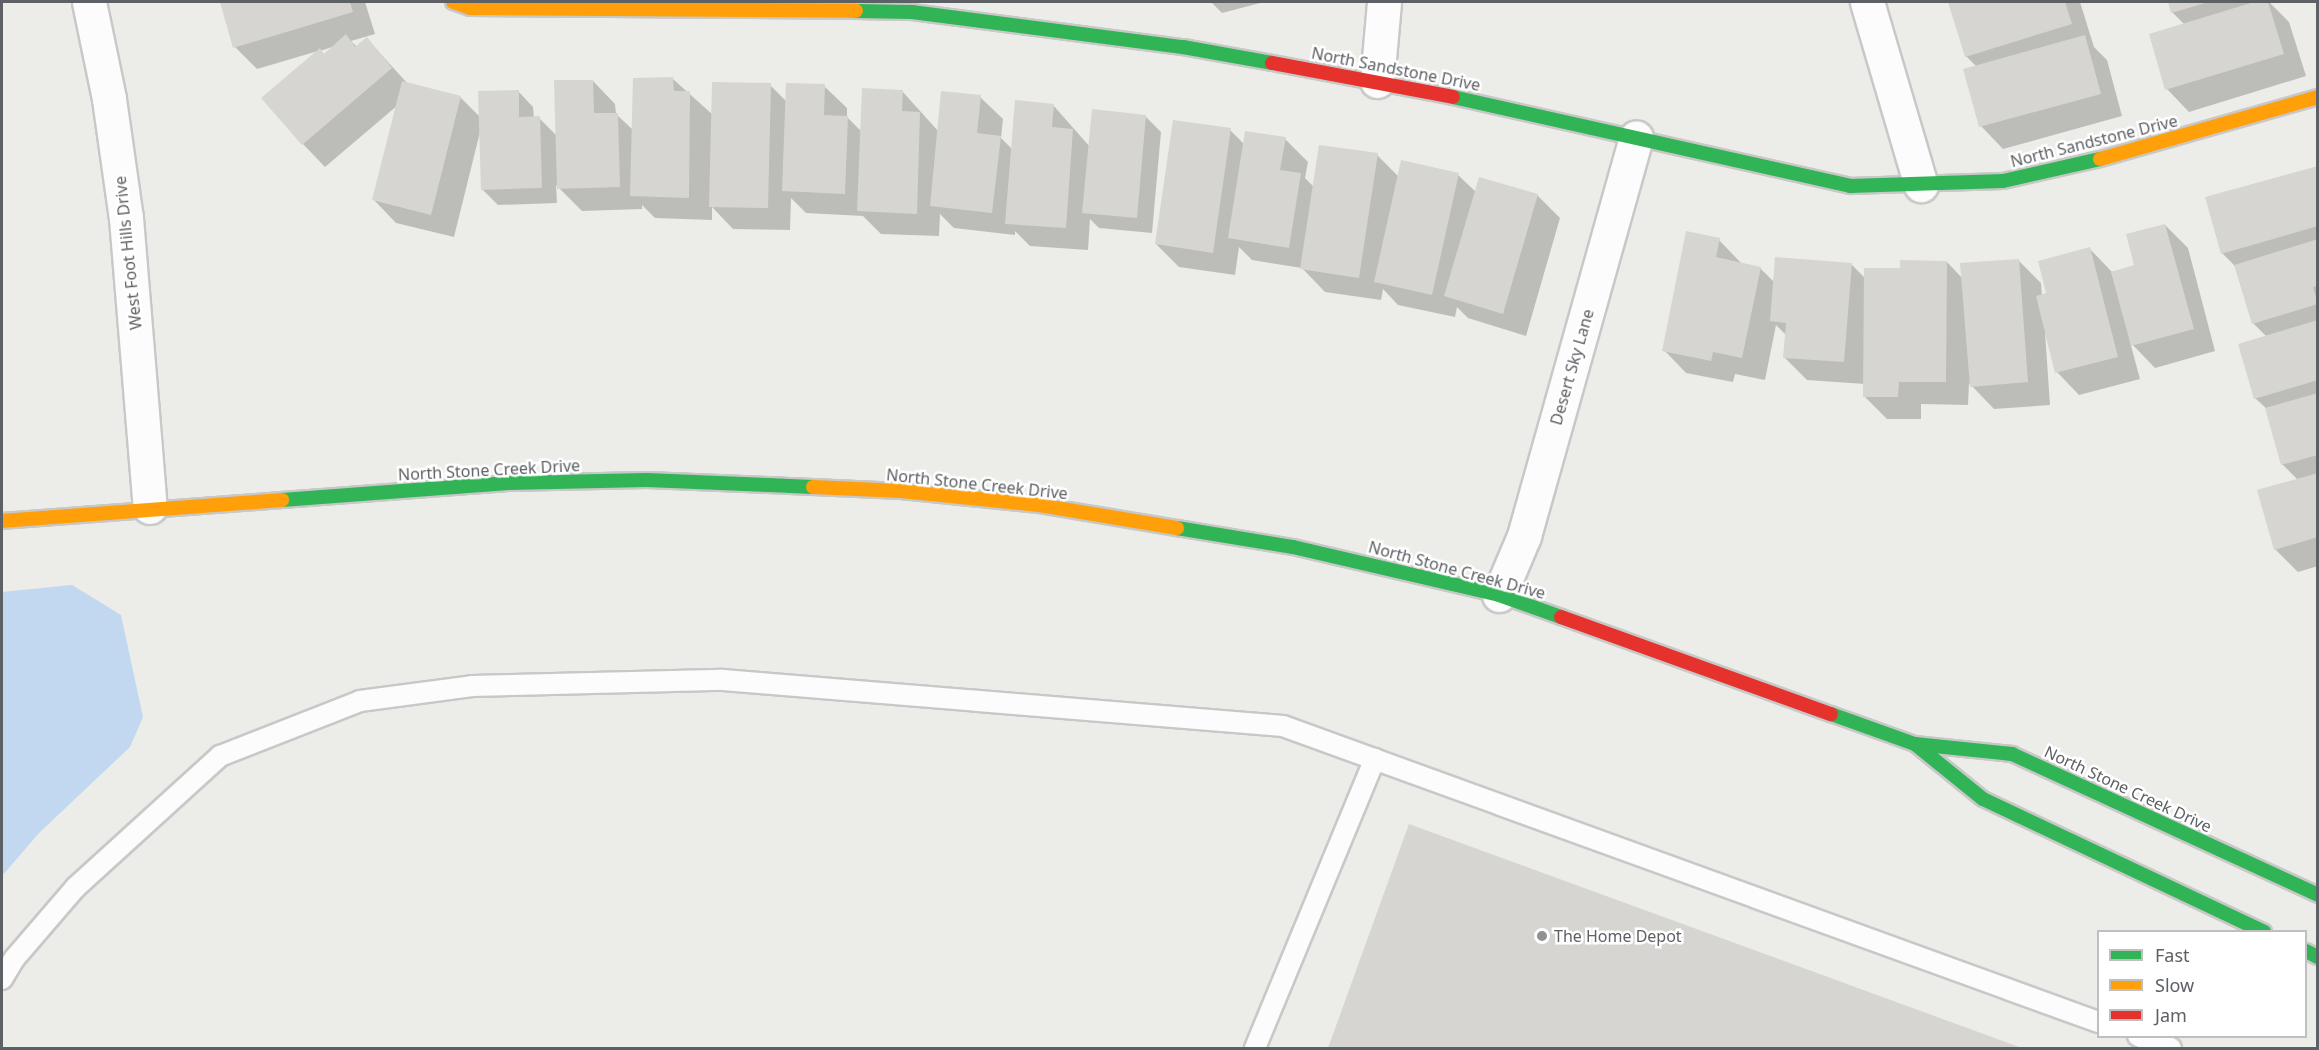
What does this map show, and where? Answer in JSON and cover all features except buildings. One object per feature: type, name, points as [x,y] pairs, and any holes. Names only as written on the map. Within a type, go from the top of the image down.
[{"type":"street","name":"West Foot Hills Drive","points":[[89,2],[109,99],[126,218],[150,507]]},
{"type":"street","name":"North Sandstone Drive","points":[[453,2],[470,8],[910,7],[1183,47],[1377,81],[1850,186],[2003,181],[2078,165],[2318,97]]},
{"type":"street","points":[[1377,81],[1384,2]]},
{"type":"street","points":[[1867,2],[1921,185]]},
{"type":"street","name":"Desert Sky Lane","points":[[1499,595],[1524,536],[1636,137]]},
{"type":"street","name":"North Stone Creek Drive","points":[[2,521],[150,507],[508,483],[635,480],[901,491],[1039,505],[1293,547],[1499,595],[1915,744],[2012,754],[2318,895]]},
{"type":"street","name":"North Stone Creek Drive","points":[[1915,744],[1983,799],[2260,930]]},
{"type":"lane","points":[[2,980],[14,959],[76,887],[220,756],[360,701],[472,686],[723,680],[1283,726],[2097,1022]]},
{"type":"lane","points":[[1255,1048],[1376,759]]},
{"type":"lane","points":[[2143,1038],[2170,1048]]},
{"type":"water","points":[[72,585],[121,615],[143,717],[130,747],[39,833],[2,876],[2,592]]},
{"type":"traffic: fast","points":[[856,11],[912,12],[1183,47],[1272,63]]},
{"type":"traffic: fast","points":[[1453,97],[1850,186],[2003,181],[2100,159]]},
{"type":"traffic: fast","points":[[282,500],[508,483],[647,480],[813,487]]},
{"type":"traffic: fast","points":[[1177,528],[1293,547],[1499,595],[1561,617]]},
{"type":"traffic: fast","points":[[1831,714],[1915,744],[2012,754],[2318,895]]},
{"type":"traffic: fast","points":[[1915,744],[1983,799],[2260,930]]},
{"type":"traffic: fast","points":[[2307,952],[2318,957]]},
{"type":"traffic: slow","points":[[453,2],[470,8],[856,11]]},
{"type":"traffic: slow","points":[[2100,159],[2318,97]]},
{"type":"traffic: slow","points":[[813,487],[901,491],[1039,505],[1177,528]]},
{"type":"traffic: slow","points":[[2,521],[282,500]]},
{"type":"traffic: jam","points":[[1272,63],[1453,97]]},
{"type":"traffic: jam","points":[[1561,617],[1831,714]]},
{"type":"place","name":"The Home Depot","points":[[1542,936]]}]
